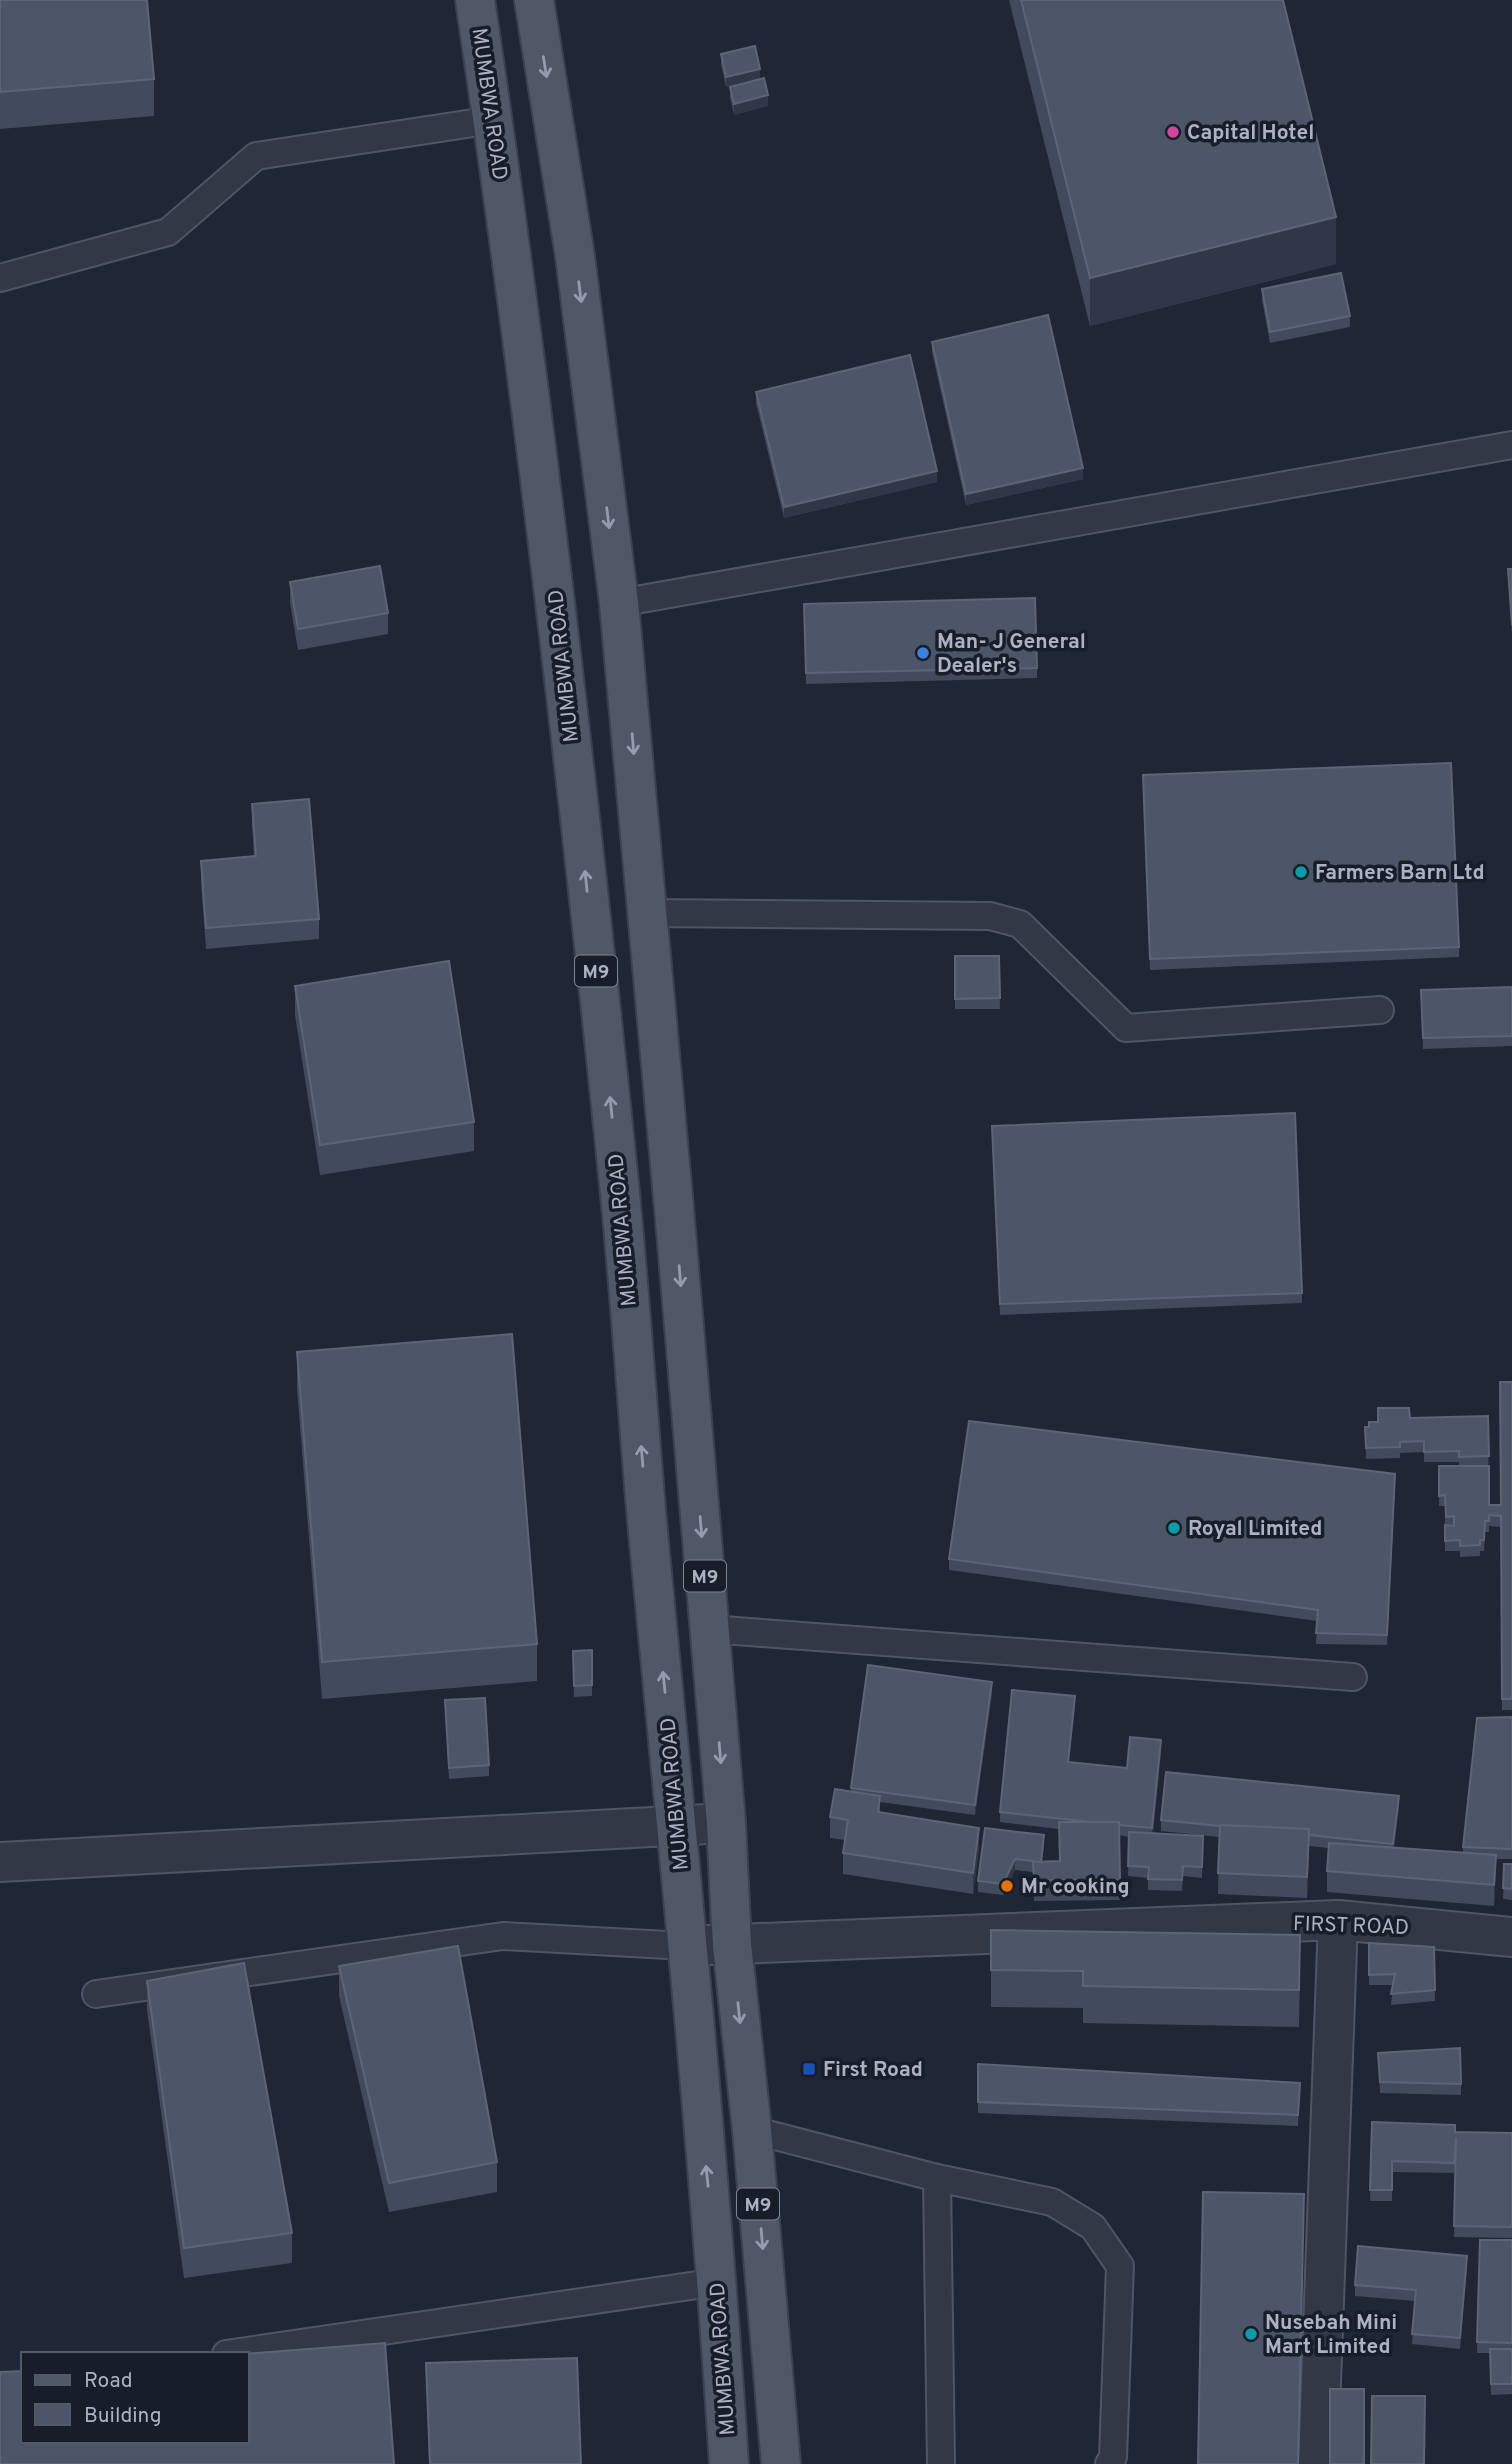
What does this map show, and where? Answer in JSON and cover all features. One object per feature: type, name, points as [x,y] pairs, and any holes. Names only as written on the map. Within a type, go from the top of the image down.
[{"type":"main road","name":"MUMBWA ROAD","points":[[475,0],[516,275],[571,735],[619,1180],[647,1521],[678,1826],[686,1946],[718,2282],[730,2464]]},
{"type":"main road","name":"M9","points":[[534,0],[575,256],[619,603],[726,1823],[732,1945],[752,2130],[782,2464]]},
{"type":"street","points":[[0,1862],[726,1823]]},
{"type":"street","points":[[1318,2464],[1338,1920]]},
{"type":"street","name":"FIRST ROAD","points":[[686,1946],[1338,1920],[1512,1937]]},
{"type":"lane","points":[[0,278],[168,232],[256,156],[493,120]]},
{"type":"lane","points":[[619,603],[1512,445]]},
{"type":"lane","points":[[648,914],[990,916],[1020,925],[1126,1028],[1380,1010]]},
{"type":"lane","points":[[709,1629],[1353,1677]]},
{"type":"lane","points":[[96,1994],[503,1936],[686,1946]]},
{"type":"lane","points":[[752,2130],[937,2178],[1052,2202],[1093,2227],[1120,2266],[1114,2457],[1109,2464]]},
{"type":"lane","points":[[937,2178],[941,2464]]},
{"type":"lane","points":[[240,2352],[718,2282]]},
{"type":"building","points":[[0,0],[147,0],[154,79],[0,92]]},
{"type":"building","name":"Capital Hotel","points":[[1021,0],[1283,0],[1336,217],[1090,278]]},
{"type":"building","points":[[755,46],[760,69],[726,77],[721,54]]},
{"type":"building","points":[[764,78],[768,95],[734,104],[730,87]]},
{"type":"building","points":[[1341,273],[1350,316],[1270,332],[1262,289]]},
{"type":"building","points":[[1048,315],[1083,468],[966,494],[932,342]]},
{"type":"building","points":[[910,355],[937,471],[784,507],[756,392]]},
{"type":"building","points":[[380,566],[388,613],[298,629],[290,582]]},
{"type":"building","points":[[1508,569],[1512,569],[1512,625]]},
{"type":"building","points":[[1035,598],[1037,668],[806,673],[804,604]]},
{"type":"building","name":"Farmers Barn Ltd","points":[[1451,763],[1459,947],[1150,959],[1143,775]]},
{"type":"building","points":[[309,799],[319,919],[206,928],[201,861],[256,856],[252,804]]},
{"type":"building","points":[[955,956],[999,956],[1000,998],[955,999]]},
{"type":"building","points":[[449,961],[474,1122],[320,1145],[295,986]]},
{"type":"building","points":[[1512,987],[1512,1036],[1423,1038],[1421,990]]},
{"type":"building","points":[[1295,1113],[1302,1293],[1000,1304],[992,1126]]},
{"type":"building","points":[[512,1334],[537,1644],[322,1662],[297,1352]]},
{"type":"building","points":[[1500,1382],[1512,1382],[1512,1699],[1502,1699],[1501,1516],[1489,1515],[1489,1521],[1485,1521],[1484,1540],[1480,1540],[1480,1545],[1460,1546],[1460,1540],[1445,1541],[1445,1525],[1454,1526],[1454,1516],[1446,1517],[1445,1495],[1439,1496],[1439,1466],[1489,1466],[1489,1505],[1501,1505]]},
{"type":"building","points":[[1378,1408],[1409,1408],[1410,1418],[1488,1416],[1489,1456],[1459,1457],[1459,1451],[1424,1452],[1424,1441],[1400,1442],[1400,1447],[1366,1448],[1365,1427],[1369,1427],[1369,1422],[1378,1422]]},
{"type":"building","name":"Royal Limited","points":[[969,1421],[1395,1474],[1387,1635],[1316,1633],[1318,1610],[949,1559]]},
{"type":"building","points":[[592,1650],[592,1685],[574,1686],[573,1651]]},
{"type":"building","points":[[868,1665],[992,1682],[975,1805],[851,1788]]},
{"type":"building","points":[[1012,1690],[1075,1696],[1068,1762],[1127,1768],[1130,1737],[1161,1740],[1152,1828],[1119,1825],[1119,1822],[1091,1822],[1000,1812]]},
{"type":"building","points":[[485,1698],[489,1765],[449,1768],[445,1700]]},
{"type":"building","points":[[1512,1717],[1512,1849],[1463,1847],[1477,1718]]},
{"type":"building","points":[[1166,1772],[1399,1796],[1393,1844],[1309,1835],[1309,1829],[1219,1826],[1161,1820]]},
{"type":"building","points":[[835,1789],[880,1796],[878,1812],[979,1828],[973,1873],[843,1853],[848,1820],[830,1817]]},
{"type":"building","points":[[1059,1822],[1119,1822],[1120,1880],[1034,1880],[1033,1862],[1060,1861]]},
{"type":"building","points":[[1220,1825],[1309,1829],[1307,1877],[1218,1873]]},
{"type":"building","points":[[985,1828],[1044,1835],[1041,1862],[1015,1859],[1003,1884],[978,1881]]},
{"type":"building","points":[[1129,1832],[1203,1836],[1202,1867],[1183,1866],[1182,1880],[1148,1879],[1149,1867],[1128,1866]]},
{"type":"building","points":[[1329,1843],[1496,1855],[1494,1885],[1327,1871]]},
{"type":"building","points":[[1504,1864],[1512,1864],[1512,1889],[1503,1888]]},
{"type":"building","points":[[991,1930],[1300,1935],[1299,1990],[1083,1986],[1083,1971],[991,1970]]},
{"type":"building","points":[[1369,1943],[1434,1947],[1435,1990],[1391,1994],[1395,1974],[1369,1975]]},
{"type":"building","points":[[458,1946],[497,2162],[389,2183],[339,1966]]},
{"type":"building","points":[[244,1963],[292,2233],[184,2248],[147,1981]]},
{"type":"building","points":[[1460,2048],[1461,2084],[1380,2082],[1378,2053]]},
{"type":"building","points":[[978,2064],[1300,2083],[1298,2115],[978,2102]]},
{"type":"building","points":[[1372,2122],[1455,2125],[1455,2132],[1512,2133],[1512,2227],[1454,2226],[1456,2138],[1454,2163],[1392,2161],[1392,2190],[1370,2190]]},
{"type":"building","name":"Nusebah Mini Mart Limited","points":[[1203,2192],[1304,2194],[1298,2464],[1198,2464]]},
{"type":"building","points":[[1480,2240],[1512,2240],[1512,2343],[1477,2342]]},
{"type":"building","points":[[1358,2246],[1467,2256],[1460,2338],[1412,2334],[1416,2290],[1355,2285]]},
{"type":"building","points":[[385,2343],[394,2464],[0,2464],[0,2372],[21,2371],[21,2443],[248,2443],[248,2354]]},
{"type":"building","points":[[1490,2349],[1512,2349],[1512,2384],[1491,2384]]},
{"type":"building","points":[[577,2358],[581,2464],[430,2464],[426,2363]]},
{"type":"building","points":[[1330,2389],[1364,2389],[1364,2464],[1330,2464]]},
{"type":"building","points":[[1372,2396],[1425,2396],[1424,2464],[1371,2464]]},
{"type":"place","name":"Capital Hotel","points":[[1173,132]]},
{"type":"place","name":"Man- J General Dealer's","points":[[923,653]]},
{"type":"place","name":"Farmers Barn Ltd","points":[[1301,872]]},
{"type":"place","name":"Royal Limited","points":[[1174,1528]]},
{"type":"place","name":"Mr cooking","points":[[1007,1886]]},
{"type":"place","name":"First Road","points":[[809,2069]]},
{"type":"place","name":"Nusebah Mini Mart Limited","points":[[1251,2334]]}]
